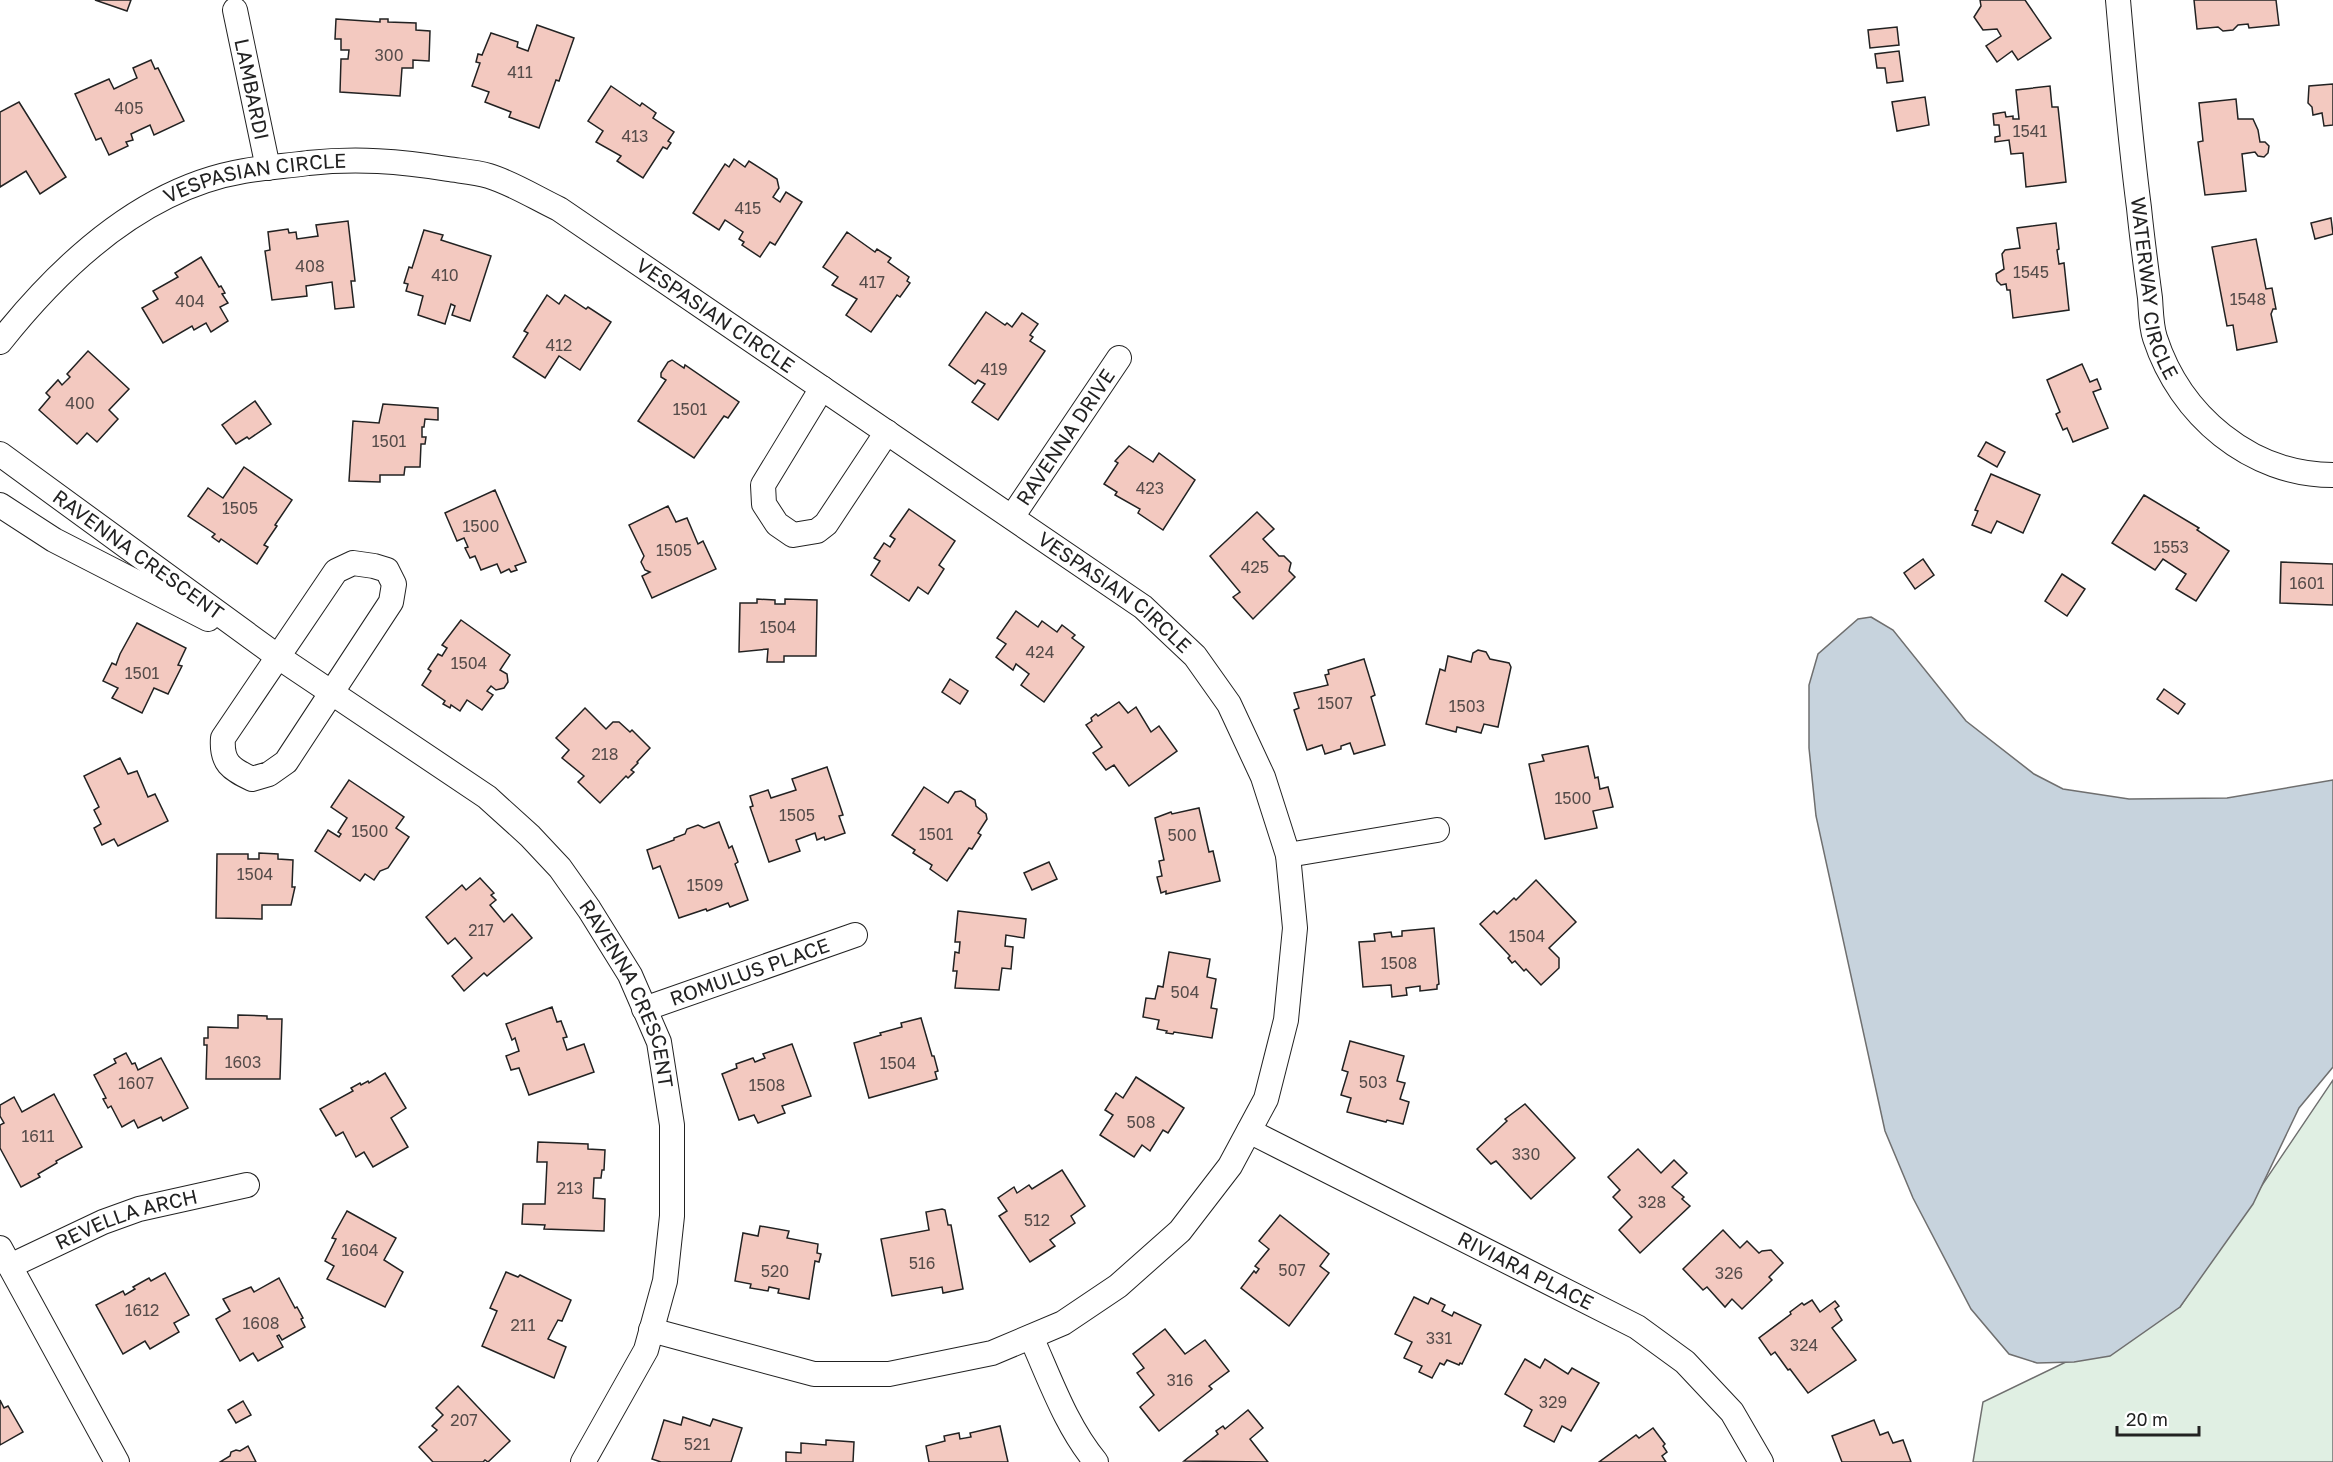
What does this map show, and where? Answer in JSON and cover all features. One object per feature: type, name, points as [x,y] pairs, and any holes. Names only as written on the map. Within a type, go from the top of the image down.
[{"type":"street","name":"WATERWAY CIRCLE","points":[[2118,0],[2133,164],[2154,336],[2165,363],[2175,384],[2192,406],[2212,428],[2241,450],[2269,463],[2296,471],[2333,475]]},
{"type":"street","name":"LAMBARDI","points":[[235,10],[268,168]]},
{"type":"street","name":"VESPASIAN CIRCLE","points":[[0,342],[60,273],[102,237],[144,208],[189,187],[242,171],[346,159],[403,162],[489,176],[559,209],[1143,607],[1195,656],[1229,704],[1263,777],[1288,855],[1295,928],[1286,1020],[1266,1099],[1230,1166],[1180,1231],[1118,1286],[1063,1323],[992,1353],[889,1374],[814,1374],[651,1330]]},
{"type":"street","name":"RAVENNA DRIVE","points":[[1012,517],[1119,358]]},
{"type":"street","points":[[822,388],[764,485],[764,504],[777,524],[793,535],[817,531],[826,524],[887,432]]},
{"type":"street","name":"RAVENNA CRESCENT","points":[[0,453],[277,656],[487,797],[530,836],[560,868],[589,909],[630,975],[659,1042],[672,1125],[672,1216],[665,1281],[646,1350],[583,1462]]},
{"type":"street","name":"RAVENNA CRESCENT","points":[[0,505],[54,540],[277,656]]},
{"type":"street","points":[[353,563],[387,570],[394,584],[392,602],[286,762],[269,774],[252,779],[232,770],[222,752],[223,738],[277,656],[336,572],[353,563]]},
{"type":"street","points":[[1288,855],[1437,830]]},
{"type":"street","name":"ROMULUS PLACE","points":[[644,1009],[855,935]]},
{"type":"street","name":"RIVIARA PLACE","points":[[1249,1131],[1637,1327],[1685,1362],[1732,1412],[1761,1462]]},
{"type":"street","name":"REVELLA ARCH","points":[[5,1257],[139,1209],[246,1185]]},
{"type":"street","points":[[5,1257],[117,1462]]},
{"type":"street","points":[[1031,1336],[1068,1419],[1086,1450],[1096,1462]]},
{"type":"green space","points":[[2333,1080],[2333,1462],[1973,1462],[1983,1402],[2180,1307]]},
{"type":"shaded area","points":[[1871,617],[1893,630],[1966,721],[2034,774],[2063,789],[2129,799],[2227,798],[2333,780],[2333,1067],[2299,1108],[2253,1204],[2180,1307],[2110,1356],[2074,1362],[2037,1363],[2009,1354],[1971,1309],[1913,1198],[1885,1131],[1816,816],[1809,748],[1809,685],[1818,654],[1858,619]]},
{"type":"building","points":[[95,0],[131,0],[127,11]]},
{"type":"building","points":[[1980,0],[2025,0],[2051,38],[2018,60],[2012,51],[1997,62],[1986,46],[2001,36],[1997,29],[1983,30],[1974,17],[1981,6]]},
{"type":"building","points":[[2194,0],[2276,0],[2279,25],[2249,28],[2248,24],[2238,25],[2233,30],[2223,31],[2218,27],[2197,29]]},
{"type":"building","points":[[336,19],[380,22],[380,19],[388,19],[388,22],[416,23],[416,30],[430,31],[429,61],[413,60],[413,68],[402,68],[400,96],[340,92],[341,59],[348,59],[349,50],[341,50],[341,39],[335,39]]},
{"type":"building","points":[[537,25],[574,38],[539,128],[509,117],[511,112],[485,102],[489,92],[472,86],[480,63],[476,62],[478,54],[482,55],[491,33],[518,42],[517,47],[528,51]]},
{"type":"building","points":[[1897,27],[1899,45],[1870,48],[1868,30]]},
{"type":"building","points":[[1899,51],[1903,81],[1887,83],[1885,68],[1877,68],[1875,54]]},
{"type":"building","points":[[151,60],[155,69],[158,68],[184,121],[154,135],[150,125],[131,134],[133,140],[126,142],[128,146],[109,155],[101,138],[96,140],[75,94],[109,79],[114,89],[137,78],[133,68]]},
{"type":"building","points":[[2333,84],[2333,125],[2324,126],[2322,113],[2313,115],[2312,107],[2308,103],[2309,86]]},
{"type":"building","points":[[611,86],[640,106],[642,103],[656,113],[653,118],[674,132],[668,141],[671,143],[667,149],[663,147],[643,178],[617,161],[621,156],[596,142],[603,131],[588,121]]},
{"type":"building","points":[[2050,86],[2052,107],[2058,107],[2066,182],[2026,187],[2023,153],[2011,154],[2009,140],[1995,142],[1995,137],[2000,136],[1999,125],[1994,125],[1993,114],[2005,112],[2006,117],[2013,116],[2013,119],[2019,119],[2016,90]]},
{"type":"building","points":[[1925,97],[1929,125],[1897,131],[1892,102]]},
{"type":"building","points":[[2236,99],[2238,119],[2253,119],[2260,142],[2265,142],[2269,146],[2268,153],[2264,157],[2258,156],[2255,152],[2242,154],[2246,191],[2205,195],[2198,142],[2203,141],[2199,103]]},
{"type":"building","points":[[19,102],[66,177],[40,194],[26,171],[0,187],[0,112]]},
{"type":"building","points":[[734,159],[745,167],[749,161],[777,179],[779,188],[773,197],[780,202],[786,192],[802,202],[775,245],[770,242],[760,257],[742,245],[744,242],[739,239],[743,232],[725,220],[719,230],[693,213],[725,164],[729,167]]},
{"type":"building","points":[[2331,218],[2333,234],[2315,239],[2311,223]]},
{"type":"building","points":[[348,221],[355,281],[351,281],[354,307],[335,309],[332,282],[306,286],[307,296],[272,300],[265,251],[270,250],[268,232],[288,229],[289,233],[296,232],[297,239],[318,236],[316,225]]},
{"type":"building","points":[[2056,223],[2059,264],[2064,263],[2069,310],[2013,318],[2010,290],[2007,290],[2006,284],[2001,285],[1997,281],[1996,274],[2004,269],[2002,254],[2005,250],[2020,248],[2017,228]]},
{"type":"building","points":[[424,230],[443,235],[441,240],[491,256],[470,321],[452,315],[455,306],[451,304],[445,324],[418,315],[423,296],[406,291],[408,284],[404,283],[409,267],[412,268]]},
{"type":"building","points":[[847,232],[875,252],[877,249],[891,258],[888,262],[909,277],[907,281],[910,283],[900,297],[897,295],[871,332],[846,315],[857,299],[832,285],[838,277],[823,267]]},
{"type":"building","points":[[2256,239],[2266,289],[2272,288],[2276,309],[2273,309],[2271,314],[2277,342],[2237,350],[2233,325],[2227,326],[2212,247]]},
{"type":"building","points":[[201,257],[225,293],[222,294],[228,303],[220,307],[228,321],[211,332],[206,323],[194,330],[192,326],[163,343],[142,308],[158,299],[153,291],[178,277],[175,273]]},
{"type":"building","points":[[547,295],[559,304],[565,295],[611,322],[580,370],[559,356],[545,378],[513,357],[528,333],[524,331]]},
{"type":"building","points":[[986,312],[1012,327],[1022,313],[1038,324],[1030,335],[1033,337],[1030,341],[1045,351],[998,420],[972,402],[985,384],[978,380],[975,384],[949,365]]},
{"type":"building","points":[[88,351],[129,389],[109,410],[118,419],[97,442],[87,433],[77,444],[39,410],[50,397],[46,393],[58,380],[62,385],[70,377],[67,374]]},
{"type":"building","points":[[672,360],[684,368],[685,365],[739,402],[728,418],[724,416],[694,458],[638,421],[666,380],[661,377],[661,373]]},
{"type":"building","points":[[2082,364],[2090,382],[2097,379],[2101,389],[2093,392],[2108,428],[2073,442],[2067,428],[2063,430],[2056,414],[2060,412],[2047,380]]},
{"type":"building","points":[[255,401],[271,424],[249,439],[247,437],[236,444],[222,425]]},
{"type":"building","points":[[383,404],[438,408],[438,420],[425,419],[424,427],[422,427],[422,437],[426,437],[425,444],[421,444],[420,467],[405,467],[404,475],[380,475],[380,482],[349,481],[353,421],[379,423]]},
{"type":"building","points":[[1986,442],[2005,452],[1997,467],[1978,456]]},
{"type":"building","points":[[1129,446],[1153,462],[1159,453],[1195,480],[1163,530],[1138,513],[1140,509],[1115,495],[1117,492],[1104,484],[1118,463],[1115,461]]},
{"type":"building","points":[[244,467],[292,500],[264,545],[268,547],[257,564],[221,539],[219,542],[212,537],[215,534],[188,516],[208,488],[223,498]]},
{"type":"building","points":[[1991,474],[2040,495],[2023,533],[1997,521],[1991,533],[1972,525],[1978,511],[1975,510]]},
{"type":"building","points":[[495,490],[526,562],[515,566],[517,570],[511,572],[509,569],[501,573],[497,564],[481,570],[475,556],[470,558],[465,548],[468,547],[464,538],[457,541],[445,513]]},
{"type":"building","points":[[2144,495],[2199,528],[2197,530],[2229,551],[2196,601],[2176,589],[2186,574],[2163,559],[2155,570],[2112,543]]},
{"type":"building","points":[[668,506],[676,522],[687,518],[698,544],[703,541],[716,569],[652,598],[642,576],[650,572],[645,570],[641,562],[644,556],[629,525]]},
{"type":"building","points":[[909,509],[955,541],[939,565],[944,569],[928,594],[918,587],[909,601],[871,575],[880,561],[874,558],[884,543],[890,547],[895,539],[890,536]]},
{"type":"building","points":[[1257,512],[1274,529],[1263,539],[1279,556],[1284,556],[1291,563],[1289,571],[1295,577],[1253,619],[1233,597],[1240,592],[1210,556]]},
{"type":"building","points":[[1923,559],[1934,575],[1915,589],[1904,573]]},
{"type":"building","points":[[2281,562],[2333,564],[2333,605],[2280,603]]},
{"type":"building","points":[[2062,574],[2085,589],[2067,616],[2045,601]]},
{"type":"building","points":[[757,599],[775,600],[775,604],[785,604],[785,599],[817,600],[816,656],[784,656],[784,662],[767,662],[768,649],[739,652],[740,603],[757,603]]},
{"type":"building","points":[[1016,611],[1038,627],[1042,621],[1057,632],[1062,625],[1075,635],[1072,638],[1084,647],[1044,702],[1021,685],[1029,674],[1016,664],[1013,670],[996,657],[1006,644],[997,638]]},
{"type":"building","points":[[461,620],[510,655],[500,670],[507,674],[508,682],[504,688],[496,690],[491,686],[487,691],[493,695],[482,710],[467,700],[460,711],[451,705],[450,708],[443,704],[445,701],[422,685],[431,671],[428,669],[438,654],[442,656],[447,648],[442,645]]},
{"type":"building","points":[[137,623],[186,648],[178,665],[182,666],[168,694],[154,688],[142,713],[112,698],[118,688],[103,681],[112,663],[116,665]]},
{"type":"building","points":[[1478,650],[1486,652],[1490,659],[1509,663],[1511,667],[1498,727],[1484,724],[1481,733],[1457,727],[1456,732],[1426,724],[1440,669],[1445,671],[1448,656],[1471,662],[1473,653]]},
{"type":"building","points":[[1364,659],[1375,695],[1371,697],[1385,745],[1354,754],[1350,743],[1341,746],[1341,749],[1325,754],[1322,745],[1307,750],[1294,710],[1299,708],[1294,693],[1328,685],[1325,675],[1329,674],[1328,670]]},
{"type":"building","points":[[950,679],[968,691],[960,704],[942,692]]},
{"type":"building","points":[[2164,689],[2185,704],[2178,714],[2157,699]]},
{"type":"building","points":[[1119,702],[1128,713],[1136,707],[1151,732],[1159,726],[1177,751],[1129,786],[1114,765],[1106,770],[1093,753],[1102,747],[1086,725],[1096,714],[1098,716]]},
{"type":"building","points":[[585,708],[606,729],[613,722],[619,722],[630,732],[632,730],[650,748],[631,770],[634,772],[628,778],[626,776],[600,803],[578,782],[584,776],[562,758],[569,750],[556,738]]},
{"type":"building","points":[[1588,746],[1595,778],[1598,777],[1600,789],[1608,787],[1613,807],[1593,811],[1597,828],[1545,839],[1529,764],[1544,761],[1542,755]]},
{"type":"building","points":[[120,758],[128,774],[137,771],[148,797],[155,794],[168,821],[118,846],[114,839],[102,845],[94,828],[101,824],[94,810],[99,807],[84,776]]},
{"type":"building","points":[[827,767],[843,815],[839,816],[845,833],[825,840],[824,837],[817,840],[815,833],[796,840],[800,851],[769,862],[750,807],[753,806],[750,796],[768,790],[771,798],[796,790],[792,779]]},
{"type":"building","points":[[349,780],[404,817],[396,828],[409,837],[388,868],[380,871],[374,880],[365,874],[360,881],[315,851],[328,830],[339,837],[341,834],[338,832],[347,818],[331,807]]},
{"type":"building","points":[[924,787],[948,803],[955,792],[961,791],[975,800],[976,806],[986,814],[987,819],[978,833],[981,835],[972,849],[969,848],[947,881],[930,869],[932,865],[913,853],[915,850],[892,835]]},
{"type":"building","points":[[1199,808],[1209,852],[1213,851],[1220,881],[1166,894],[1166,891],[1161,893],[1157,877],[1162,876],[1159,861],[1164,860],[1155,818],[1171,812],[1172,814]]},
{"type":"building","points":[[719,822],[729,848],[732,846],[738,862],[735,864],[748,900],[730,907],[728,903],[679,918],[660,866],[653,869],[647,850],[674,840],[685,834],[687,829],[698,825],[704,828]]},
{"type":"building","points":[[259,853],[278,854],[278,859],[293,860],[292,887],[295,887],[291,905],[262,905],[262,919],[216,918],[217,854],[248,854],[248,859],[259,859]]},
{"type":"building","points":[[1049,862],[1057,879],[1032,890],[1024,873]]},
{"type":"building","points":[[480,878],[494,893],[491,895],[496,900],[490,905],[504,922],[512,914],[532,938],[487,976],[484,973],[464,991],[452,976],[472,958],[455,938],[448,944],[426,917],[462,885],[466,890]]},
{"type":"building","points":[[1536,880],[1576,922],[1549,948],[1559,958],[1559,968],[1541,985],[1526,969],[1524,971],[1515,961],[1512,963],[1508,958],[1510,956],[1480,924],[1494,911],[1497,914],[1514,898],[1516,900]]},
{"type":"building","points":[[958,911],[1026,919],[1024,938],[1006,935],[1005,946],[1013,947],[1011,969],[1002,968],[999,990],[955,988],[957,971],[953,971],[955,952],[959,953],[960,942],[955,942]]},
{"type":"building","points":[[1434,928],[1439,984],[1437,989],[1420,991],[1420,986],[1406,988],[1407,995],[1392,997],[1391,985],[1363,987],[1359,942],[1375,941],[1374,934],[1391,932],[1392,937],[1402,936],[1402,931]]},
{"type":"building","points":[[1169,952],[1210,959],[1207,977],[1216,979],[1211,1008],[1217,1009],[1212,1038],[1174,1032],[1173,1034],[1166,1033],[1167,1031],[1157,1029],[1159,1020],[1143,1017],[1146,998],[1155,999],[1158,986],[1163,987]]},
{"type":"building","points":[[552,1007],[557,1022],[561,1021],[567,1037],[563,1038],[567,1050],[584,1044],[594,1072],[529,1095],[519,1068],[511,1070],[506,1056],[519,1051],[515,1038],[512,1040],[506,1024]]},
{"type":"building","points":[[238,1015],[282,1019],[280,1079],[206,1079],[207,1045],[204,1045],[204,1038],[208,1038],[208,1027],[238,1028]]},
{"type":"building","points":[[921,1018],[938,1071],[935,1072],[937,1079],[869,1098],[854,1043],[902,1027],[901,1023]]},
{"type":"building","points":[[1350,1041],[1404,1056],[1397,1081],[1405,1083],[1400,1099],[1409,1102],[1403,1124],[1347,1112],[1351,1098],[1341,1095],[1348,1072],[1342,1070]]},
{"type":"building","points":[[792,1044],[811,1096],[782,1106],[785,1113],[758,1123],[754,1115],[739,1120],[722,1074],[737,1068],[736,1064],[753,1058],[755,1062],[765,1058],[763,1054]]},
{"type":"building","points":[[126,1053],[138,1070],[161,1058],[188,1108],[163,1121],[161,1117],[138,1128],[134,1120],[122,1127],[111,1106],[108,1108],[103,1099],[106,1098],[94,1075],[116,1063],[114,1059]]},
{"type":"building","points":[[385,1073],[406,1108],[391,1118],[408,1147],[373,1167],[364,1152],[356,1157],[343,1132],[336,1136],[320,1109],[353,1091],[351,1088],[360,1083],[361,1085],[368,1081],[369,1083]]},
{"type":"building","points":[[1136,1077],[1184,1108],[1168,1133],[1163,1130],[1150,1151],[1142,1145],[1134,1157],[1100,1135],[1113,1115],[1105,1110],[1116,1093],[1123,1098]]},
{"type":"building","points":[[54,1094],[82,1147],[56,1161],[57,1163],[38,1174],[40,1177],[21,1187],[0,1148],[0,1125],[4,1123],[0,1116],[0,1105],[14,1097],[22,1112]]},
{"type":"building","points":[[1525,1104],[1575,1158],[1531,1199],[1496,1161],[1491,1164],[1477,1149],[1507,1121],[1505,1119]]},
{"type":"building","points":[[538,1142],[588,1144],[588,1149],[605,1150],[604,1170],[602,1170],[601,1178],[594,1178],[593,1198],[605,1199],[604,1231],[544,1229],[545,1225],[522,1224],[523,1204],[545,1204],[547,1162],[537,1162]]},
{"type":"building","points":[[1638,1149],[1661,1173],[1674,1160],[1687,1173],[1672,1187],[1684,1197],[1682,1199],[1690,1206],[1640,1253],[1619,1230],[1632,1217],[1613,1197],[1620,1190],[1608,1177]]},
{"type":"building","points":[[1062,1170],[1085,1206],[1071,1216],[1075,1223],[1050,1240],[1055,1246],[1030,1262],[999,1216],[1007,1211],[998,1198],[1014,1187],[1017,1193],[1029,1185],[1032,1189]]},
{"type":"building","points":[[945,1210],[948,1225],[951,1225],[963,1289],[943,1293],[942,1287],[892,1296],[881,1239],[929,1230],[926,1212]]},
{"type":"building","points":[[347,1211],[396,1238],[384,1260],[403,1272],[385,1307],[327,1279],[334,1266],[325,1261],[336,1239],[332,1238]]},
{"type":"building","points":[[1280,1215],[1329,1254],[1320,1266],[1329,1273],[1289,1326],[1241,1288],[1254,1271],[1256,1273],[1259,1269],[1255,1266],[1269,1249],[1259,1241]]},
{"type":"building","points":[[760,1226],[789,1231],[787,1238],[818,1244],[817,1253],[821,1254],[819,1262],[815,1261],[809,1299],[778,1293],[779,1289],[769,1287],[768,1291],[750,1288],[751,1284],[735,1281],[743,1233],[758,1236]]},
{"type":"building","points":[[1723,1230],[1740,1248],[1747,1241],[1759,1253],[1771,1250],[1783,1263],[1769,1277],[1772,1280],[1742,1309],[1732,1299],[1725,1307],[1707,1287],[1703,1290],[1683,1269]]},
{"type":"building","points":[[506,1272],[518,1277],[520,1275],[571,1300],[562,1321],[558,1320],[548,1339],[566,1347],[554,1378],[482,1346],[497,1311],[490,1308]]},
{"type":"building","points":[[165,1273],[189,1315],[174,1323],[179,1332],[150,1349],[145,1341],[123,1354],[96,1305],[123,1291],[125,1295],[135,1289],[133,1287],[149,1278],[151,1281]]},
{"type":"building","points":[[279,1278],[303,1318],[301,1319],[305,1327],[282,1340],[279,1335],[277,1336],[283,1347],[258,1361],[253,1353],[240,1361],[216,1319],[230,1311],[223,1299],[251,1287],[254,1292]]},
{"type":"building","points":[[1414,1297],[1428,1304],[1431,1298],[1445,1305],[1442,1311],[1452,1316],[1454,1312],[1481,1325],[1462,1364],[1447,1360],[1444,1365],[1440,1363],[1432,1378],[1419,1372],[1422,1366],[1404,1358],[1412,1342],[1395,1334]]},
{"type":"building","points":[[1812,1300],[1820,1312],[1835,1301],[1839,1306],[1835,1309],[1842,1320],[1832,1328],[1856,1360],[1808,1393],[1775,1352],[1771,1355],[1759,1338],[1802,1303],[1804,1305]]},
{"type":"building","points":[[1165,1329],[1185,1354],[1205,1340],[1229,1371],[1209,1386],[1212,1389],[1159,1431],[1140,1407],[1154,1395],[1137,1373],[1144,1368],[1133,1354]]},
{"type":"building","points":[[1525,1359],[1540,1368],[1545,1359],[1568,1374],[1572,1368],[1599,1383],[1571,1431],[1562,1426],[1554,1442],[1524,1426],[1532,1410],[1505,1394]]},
{"type":"building","points":[[458,1386],[510,1441],[488,1462],[485,1460],[483,1462],[433,1462],[419,1447],[437,1430],[432,1426],[443,1415],[436,1408]]},
{"type":"building","points":[[0,1400],[4,1408],[8,1406],[23,1432],[0,1445]]},
{"type":"building","points":[[243,1401],[251,1415],[236,1423],[228,1410]]},
{"type":"building","points":[[1248,1410],[1263,1428],[1250,1439],[1268,1462],[1184,1461],[1218,1434],[1216,1431],[1223,1426],[1225,1429]]},
{"type":"building","points":[[683,1417],[710,1426],[713,1419],[742,1428],[731,1462],[661,1462],[652,1459],[664,1420],[681,1425]]},
{"type":"building","points":[[1874,1420],[1880,1435],[1888,1432],[1893,1443],[1903,1440],[1911,1462],[1842,1462],[1832,1436]]},
{"type":"building","points":[[1000,1426],[1008,1462],[929,1462],[926,1446],[945,1441],[944,1436],[959,1433],[960,1439],[971,1437],[970,1433]]},
{"type":"building","points":[[1653,1428],[1665,1444],[1663,1446],[1667,1452],[1662,1456],[1666,1462],[1599,1462],[1636,1435],[1639,1438]]},
{"type":"building","points":[[826,1440],[854,1442],[853,1462],[786,1462],[786,1452],[801,1453],[801,1443],[826,1445]]},
{"type":"building","points":[[248,1446],[256,1462],[220,1462],[230,1456],[231,1452],[240,1451]]}]
